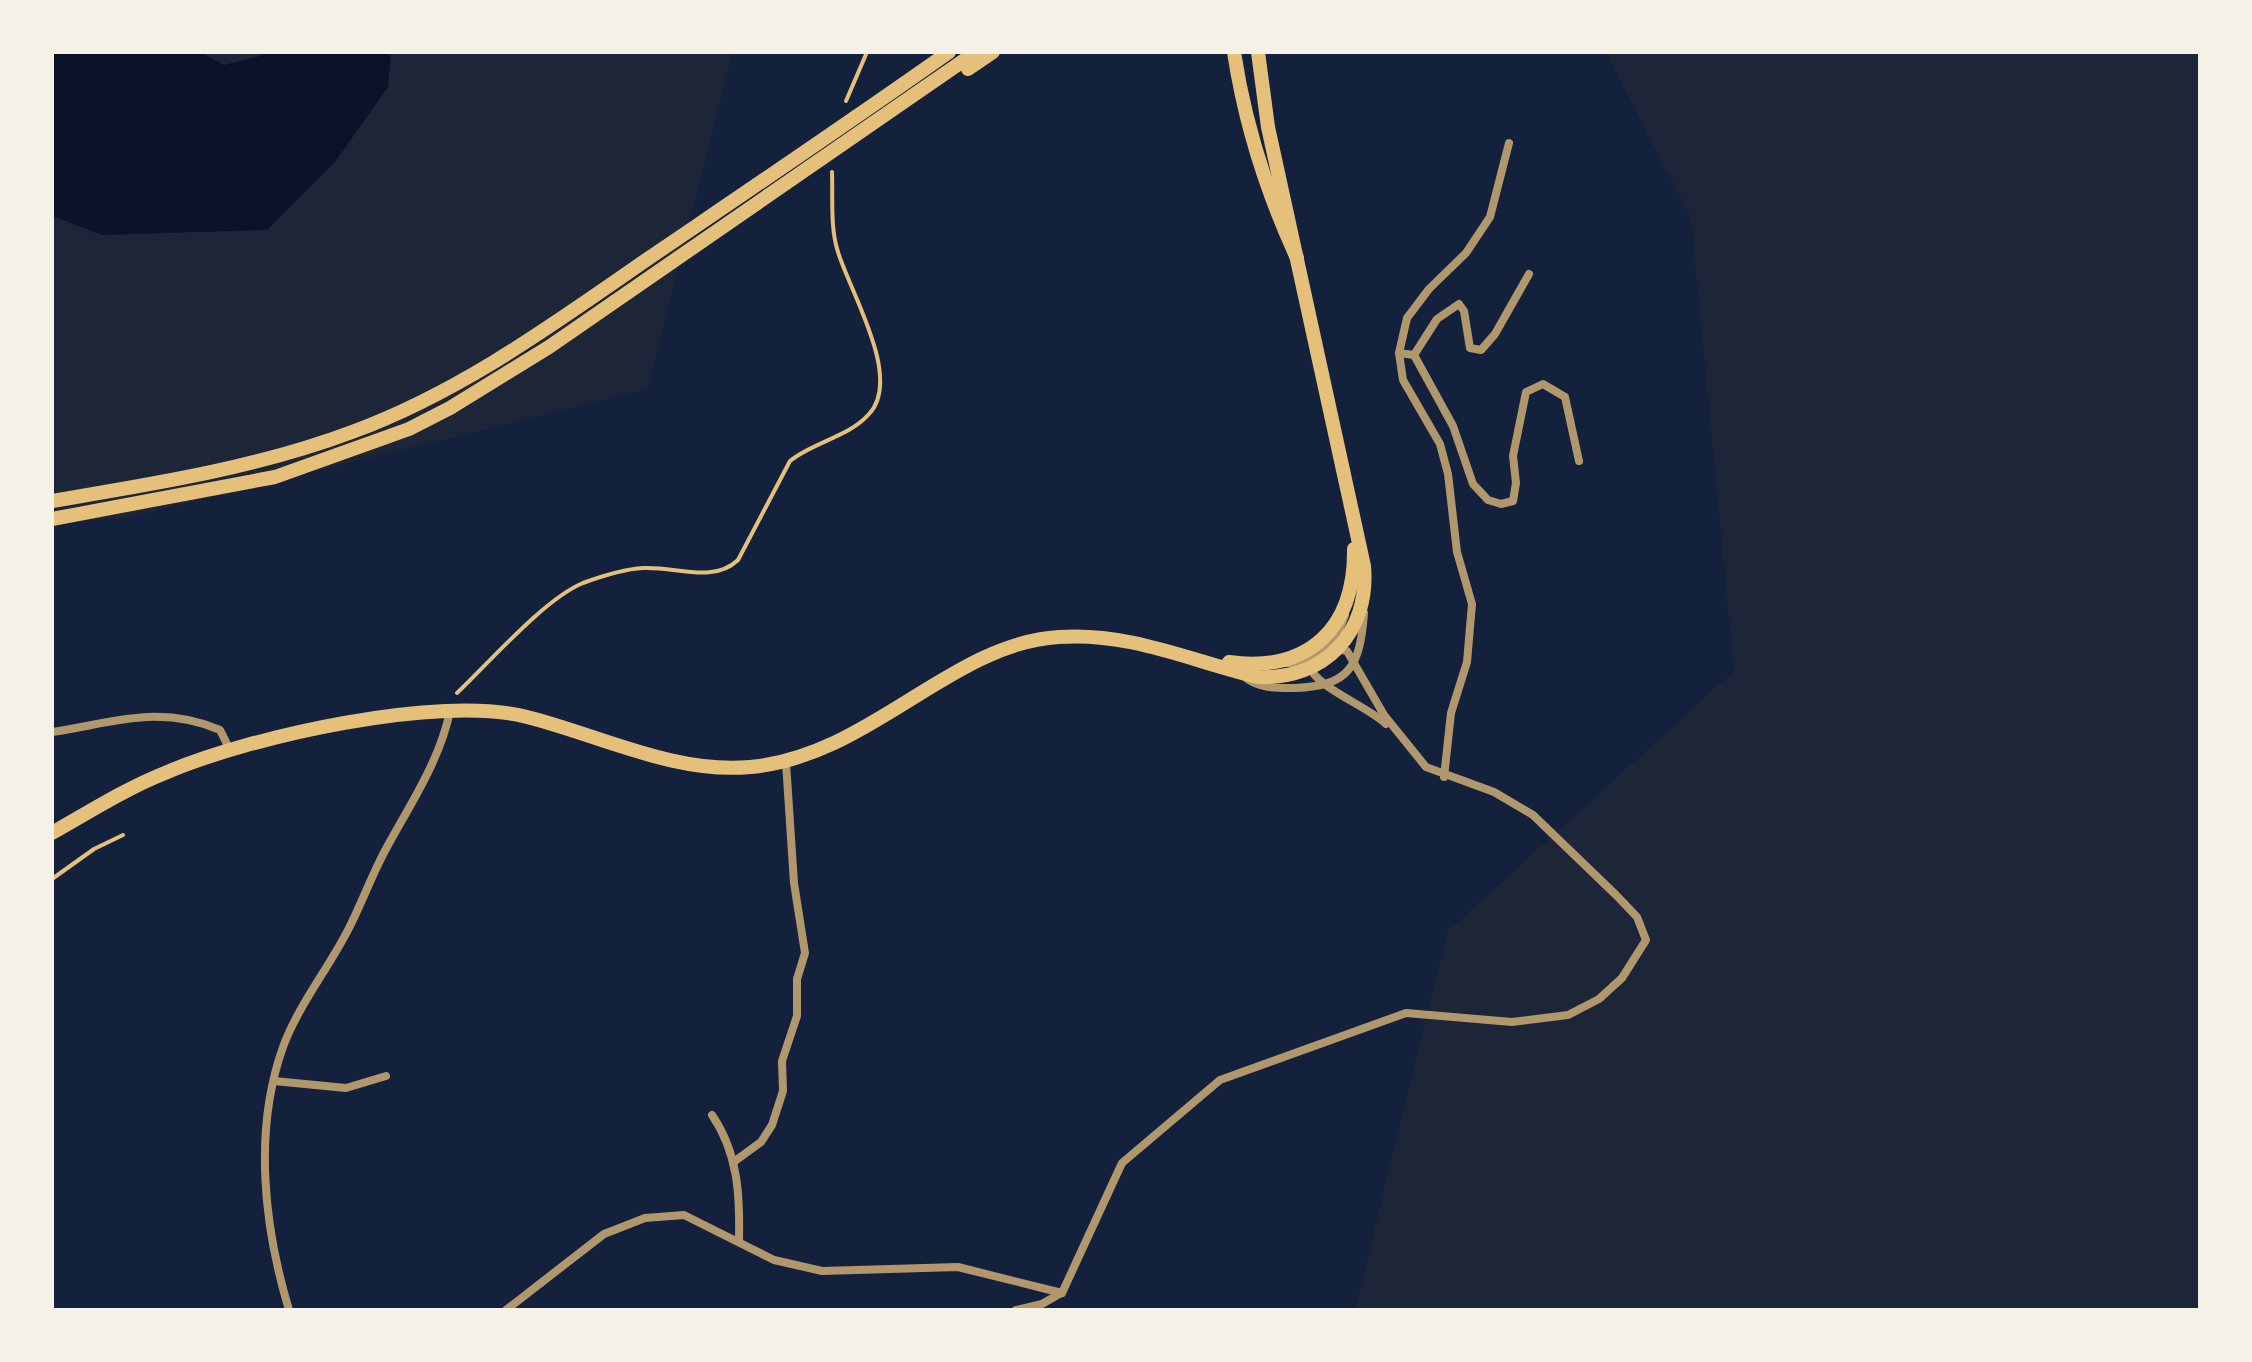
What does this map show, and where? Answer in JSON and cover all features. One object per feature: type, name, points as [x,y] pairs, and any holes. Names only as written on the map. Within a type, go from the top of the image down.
[{"type":"main road","points":[[52,519],[275,477],[358,449],[450,408],[549,347],[774,189],[843,153],[949,52]]},
{"type":"main road","points":[[52,501],[190,478],[294,452],[353,432],[434,396],[540,333],[976,52]]},
{"type":"main road","points":[[889,109],[993,52]]},
{"type":"main road","points":[[1234,52],[1254,150],[1271,201],[1297,258]]},
{"type":"main road","points":[[1197,657],[1241,673],[1280,678],[1338,647],[1356,622],[1364,600],[1364,566],[1268,127],[1258,52]]},
{"type":"main road","points":[[52,833],[166,772],[231,751],[411,713],[450,710],[524,716],[656,756],[723,767],[786,763],[827,749],[992,655],[1021,644],[1055,637],[1116,638],[1197,657],[1244,664],[1280,662],[1298,657],[1324,638],[1345,606],[1354,568],[1351,503]]},
{"type":"street","points":[[1444,777],[1451,713],[1467,662],[1472,604],[1457,552],[1448,474],[1440,444],[1403,380],[1399,353],[1407,318],[1429,289],[1466,253],[1490,217],[1509,143]]},
{"type":"street","points":[[1414,355],[1437,319],[1459,304],[1464,311],[1470,348],[1481,350],[1495,334],[1529,274]]},
{"type":"street","points":[[1399,353],[1414,355]]},
{"type":"street","points":[[1414,355],[1453,426],[1473,484],[1488,500],[1501,504],[1513,501],[1517,423],[1526,392],[1543,384],[1565,397],[1579,461]]},
{"type":"street","points":[[1241,673],[1263,686],[1326,685],[1339,680],[1355,662],[1364,600]]},
{"type":"street","points":[[1280,662],[1312,663],[1338,633],[1345,618],[1345,606]]},
{"type":"street","points":[[1016,1310],[1042,1304],[1062,1293],[1122,1163],[1220,1080],[1406,1013],[1512,1022],[1568,1015],[1599,999],[1622,978],[1646,940],[1637,917],[1533,815],[1494,792],[1444,777],[1426,767],[1366,688],[1347,651],[1338,647]]},
{"type":"street","points":[[1312,663],[1326,685],[1367,708],[1399,735]]},
{"type":"street","points":[[289,1310],[265,1180],[264,1143],[274,1081],[284,1045],[348,930],[381,858],[444,741],[450,710]]},
{"type":"street","points":[[52,732],[125,717],[171,717],[220,730],[231,751]]},
{"type":"street","points":[[735,1161],[761,1142],[772,1125],[783,1091],[782,1061],[797,1016],[797,979],[805,953],[793,869],[786,763]]},
{"type":"street","points":[[274,1081],[346,1088],[386,1076]]},
{"type":"street","points":[[712,1115],[726,1135],[735,1161],[739,1240]]},
{"type":"street","points":[[506,1310],[604,1234],[645,1218],[684,1215],[774,1260],[822,1271],[958,1267],[1062,1293]]},
{"type":"path","points":[[843,107],[867,52]]},
{"type":"path","points":[[450,710],[456,694],[540,613],[579,585],[642,568],[710,573],[726,571],[738,560],[790,461],[803,450],[867,417],[878,403],[881,392],[878,368],[869,332],[837,250],[832,168]]},
{"type":"path","points":[[52,879],[94,849],[123,835]]},
{"type":"shaded area","points":[[52,52],[733,52],[647,389],[126,518],[52,521]]},
{"type":"shaded area","points":[[52,52],[200,52],[224,65],[260,56],[263,52],[391,52],[388,87],[335,162],[267,230],[102,235],[52,216]]},
{"type":"shaded area","points":[[1606,52],[2200,52],[2200,1310],[1355,1310],[1447,932],[1734,671],[1691,219]]}]
